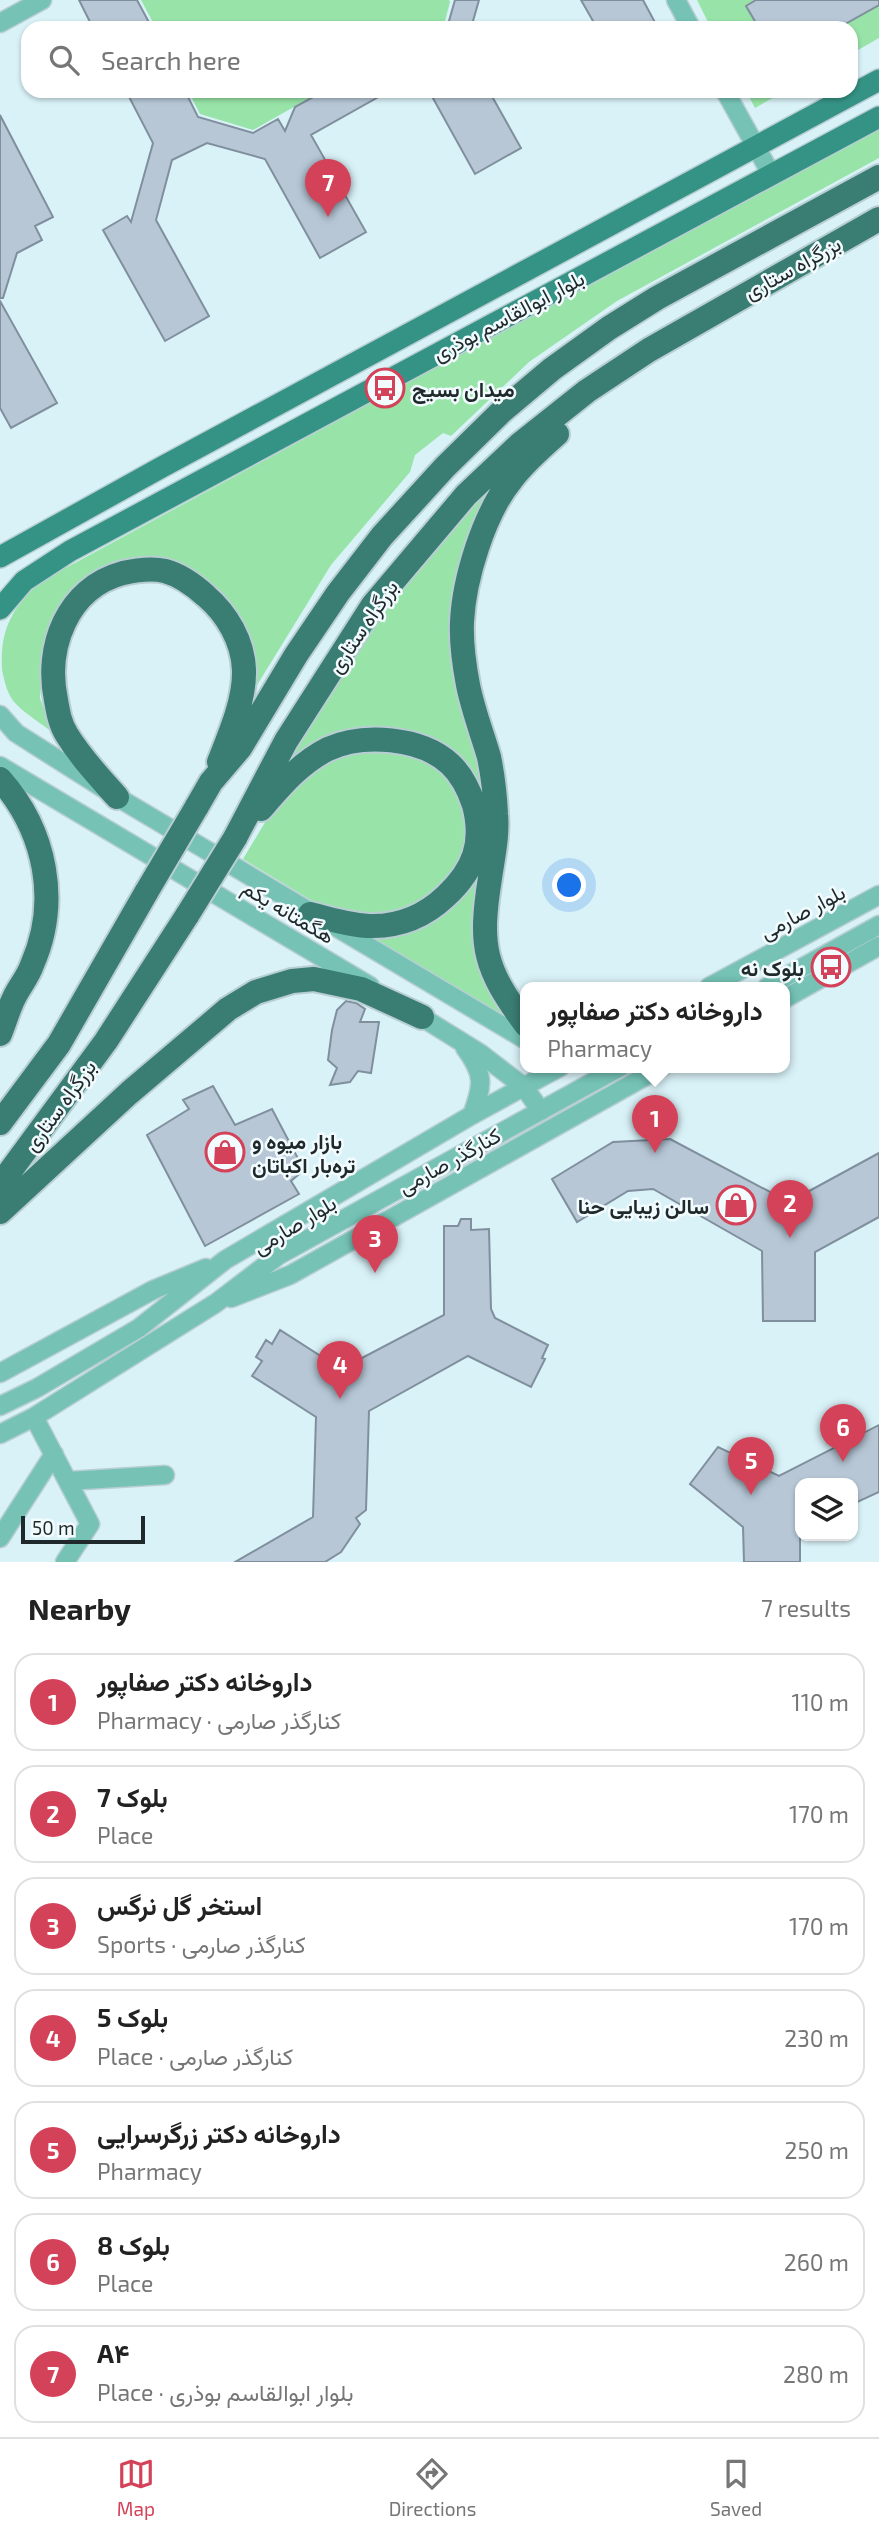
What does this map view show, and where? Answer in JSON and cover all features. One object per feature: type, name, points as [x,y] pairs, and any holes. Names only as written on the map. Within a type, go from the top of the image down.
[{"type":"highway","name":"بزرگراه ستاری","points":[[0,1123],[59,1044],[211,782],[240,748],[296,655],[338,593],[382,536],[444,467],[502,411],[552,369],[609,328],[669,291],[879,177]]},
{"type":"highway","name":"بزرگراه ستاری","points":[[0,1185],[106,1041],[188,914],[235,838],[286,741],[373,605],[466,495],[519,445],[587,391],[649,350],[879,219]]},
{"type":"highway","points":[[520,1017],[501,991],[489,963],[484,939],[485,905],[497,818],[489,758],[469,690],[462,653],[465,594],[482,535],[510,480],[546,443],[587,409],[649,350]]},
{"type":"highway","points":[[117,797],[66,734],[59,717],[53,687],[52,662],[58,634],[68,612],[86,592],[111,577],[135,570],[166,571],[192,584],[216,604],[235,632],[244,669],[240,697],[227,742],[211,782]]},
{"type":"highway","points":[[235,838],[294,771],[330,748],[349,742],[393,741],[435,754],[449,763],[461,776],[471,796],[479,838],[465,874],[452,890],[438,904],[418,917],[398,923],[358,925],[310,914]]},
{"type":"highway","points":[[0,779],[26,815],[41,851],[47,912],[33,965],[7,1002],[0,1034]]},
{"type":"highway","points":[[0,1212],[129,1093],[228,1009],[256,992],[292,981],[314,979],[361,989],[422,1017]]},
{"type":"main road","name":"بلوار ابوالقاسم بوذری","points":[[858,92],[879,80]]},
{"type":"main road","name":"بلوار ابوالقاسم بوذری","points":[[0,557],[847,98]]},
{"type":"main road","name":"بلوار ابوالقاسم بوذری","points":[[0,609],[24,581],[71,551],[879,117]]},
{"type":"main road","points":[[146,476],[159,502]]},
{"type":"street","points":[[0,23],[42,0]]},
{"type":"street","points":[[676,0],[687,21]]},
{"type":"street","points":[[729,98],[771,174]]},
{"type":"street","name":"هگمتانه یکم","points":[[0,715],[16,733],[117,797],[520,1036]]},
{"type":"street","name":"هگمتانه یکم","points":[[0,766],[481,1054],[524,1087],[541,1111]]},
{"type":"street","name":"بلوار صارمی","points":[[718,982],[879,895]]},
{"type":"street","points":[[775,982],[879,925]]},
{"type":"street","points":[[790,996],[879,946]]},
{"type":"street","points":[[459,1040],[480,1072],[481,1088],[472,1115]]},
{"type":"street","name":"بلوار صارمی","points":[[0,1406],[37,1388],[139,1328],[225,1260],[547,1073]]},
{"type":"street","points":[[555,1073],[568,1096]]},
{"type":"street","name":"بلوار صارمی","points":[[0,1434],[34,1417],[216,1303],[279,1255],[609,1073]]},
{"type":"street","name":"کنارگذر صارمی","points":[[216,1303],[290,1275],[651,1073]]},
{"type":"street","points":[[0,1373],[153,1290],[225,1260]]},
{"type":"street","points":[[34,1417],[90,1524],[65,1562]]},
{"type":"street","points":[[0,1538],[54,1454]]},
{"type":"street","points":[[68,1481],[165,1475]]},
{"type":"green space","points":[[141,0],[450,2],[445,21],[152,21]]},
{"type":"green space","points":[[697,0],[879,0],[879,38],[858,50],[858,21],[708,21]]},
{"type":"green space","points":[[192,98],[310,98],[253,130],[200,114]]},
{"type":"green space","points":[[750,98],[773,98],[755,108]]},
{"type":"green space","points":[[879,127],[879,158],[617,301],[529,362],[451,436],[443,433],[415,455],[410,472],[331,565],[254,690],[247,633],[134,561],[43,655],[40,698],[52,732],[21,709],[11,697],[2,670],[5,632],[14,612],[38,583]]},
{"type":"green space","points":[[545,437],[463,578],[489,790],[479,794],[388,732],[271,786],[372,620],[474,499]]},
{"type":"green space","points":[[386,748],[441,767],[465,801],[467,854],[437,896],[394,917],[329,911],[243,859],[282,794],[331,758]]},
{"type":"green space","points":[[489,836],[479,908],[515,1023],[413,962],[373,943],[362,931],[394,932]]},
{"type":"building","points":[[79,0],[137,0],[148,21],[90,21]]},
{"type":"building","points":[[455,0],[479,0],[473,21],[449,21]]},
{"type":"building","points":[[581,0],[643,0],[654,21],[593,21]]},
{"type":"building","points":[[756,0],[879,0],[879,5],[850,21],[755,21],[746,6]]},
{"type":"building","points":[[130,98],[188,98],[198,117],[253,133],[278,119],[285,131],[295,107],[311,98],[377,98],[311,135],[366,232],[320,258],[265,159],[207,143],[172,160],[156,220],[209,316],[165,341],[103,230],[127,216],[131,222],[153,143]]},
{"type":"building","points":[[433,98],[493,98],[521,148],[475,174]]},
{"type":"building","points":[[0,115],[53,217],[35,226],[42,240],[17,253],[3,298],[0,298]]},
{"type":"building","points":[[0,301],[57,403],[11,428],[0,408]]},
{"type":"building","points":[[346,1001],[365,1009],[360,1022],[379,1022],[371,1073],[358,1071],[350,1082],[330,1085],[337,1068],[328,1060],[332,1030],[337,1010]]},
{"type":"building","name":"بازار میوه و تره‌بار اکباتان","points":[[213,1086],[235,1125],[272,1109],[304,1170],[291,1181],[299,1194],[205,1246],[147,1135],[189,1109],[183,1100]]},
{"type":"building","points":[[670,1139],[789,1202],[879,1153],[879,1217],[815,1252],[815,1321],[763,1321],[762,1251],[653,1189],[628,1191],[577,1222],[552,1179],[613,1142]]},
{"type":"building","points":[[461,1219],[471,1219],[471,1230],[489,1229],[491,1309],[495,1318],[548,1345],[542,1358],[545,1359],[531,1387],[468,1356],[369,1411],[366,1510],[356,1518],[360,1524],[341,1552],[325,1562],[235,1562],[313,1517],[316,1417],[252,1376],[262,1361],[256,1357],[266,1340],[272,1344],[280,1330],[341,1369],[444,1315],[444,1226],[458,1226]]},
{"type":"building","points":[[879,1425],[879,1492],[858,1502],[858,1478],[795,1478],[795,1541],[800,1541],[800,1562],[744,1562],[743,1527],[690,1484],[718,1447],[779,1476]]},
{"type":"place","name":"A۴","points":[[328,217]]},
{"type":"place","name":"میدان بسیج","points":[[385,388]]},
{"type":"place","name":"بلوک نه","points":[[831,967]]},
{"type":"place","name":"بازار میوه و تره‌بار اکباتان","points":[[225,1152]]},
{"type":"place","name":"داروخانه دکتر صفاپور","points":[[655,1153]]},
{"type":"place","name":"سالن زیبایی حنا","points":[[736,1205]]},
{"type":"place","name":"بلوک 7","points":[[790,1238]]},
{"type":"place","name":"استخر گل نرگس","points":[[375,1273]]},
{"type":"place","name":"بلوک 5","points":[[340,1399]]},
{"type":"place","name":"بلوک 8","points":[[843,1462]]},
{"type":"place","name":"داروخانه دکتر زرگرسرایی","points":[[751,1495]]}]
